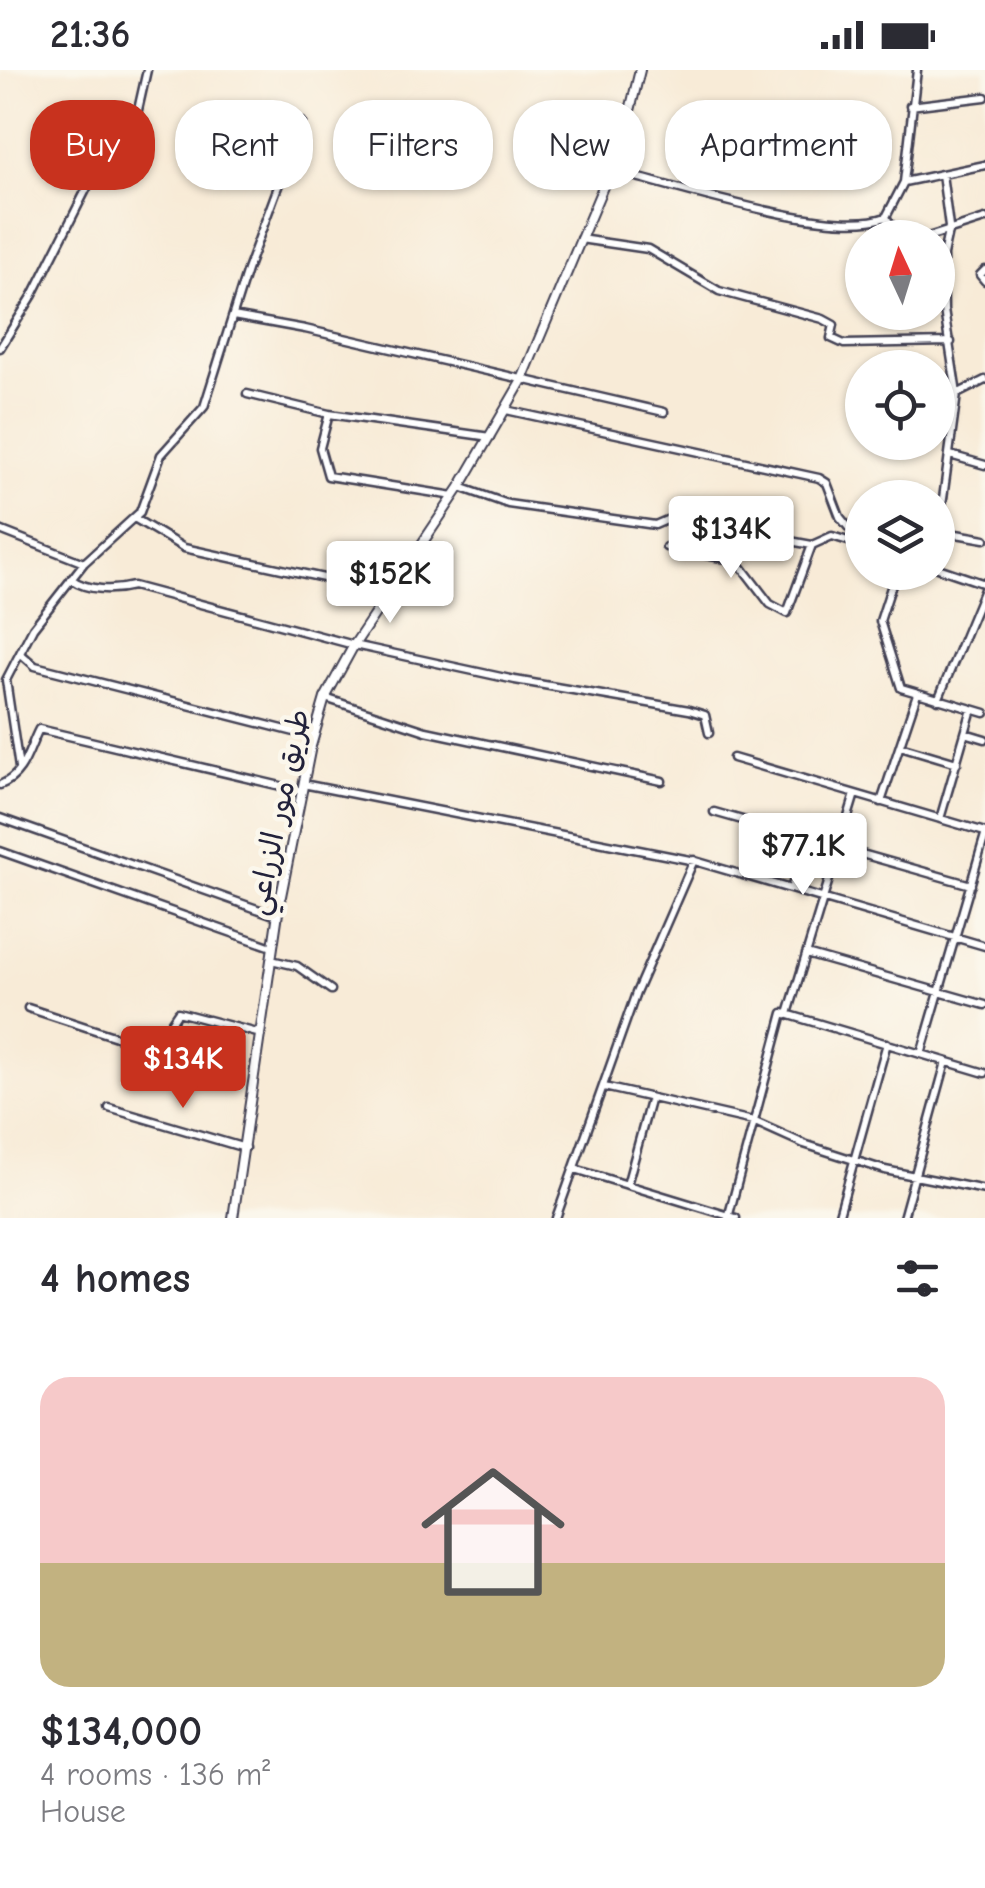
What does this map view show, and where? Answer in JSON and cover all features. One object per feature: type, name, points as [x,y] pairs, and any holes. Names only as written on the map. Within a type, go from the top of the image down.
[{"type":"street","points":[[0,348],[34,295],[94,174],[138,110],[147,70]]},
{"type":"street","name":"طريق مور الزراعي","points":[[631,100],[640,70]]},
{"type":"street","points":[[645,178],[825,222],[886,218],[904,182],[917,70]]},
{"type":"street","points":[[910,106],[985,98]]},
{"type":"street","points":[[904,182],[985,165]]},
{"type":"street","points":[[942,174],[948,220]]},
{"type":"street","points":[[19,768],[3,679],[33,628],[84,563],[142,510],[160,455],[204,407],[278,190]]},
{"type":"street","name":"طريق مور الزراعي","points":[[233,1218],[277,916],[302,787],[326,698],[354,645],[460,487],[506,410],[601,190]]},
{"type":"street","points":[[955,226],[985,219]]},
{"type":"street","points":[[580,239],[648,250],[719,291],[823,319],[834,324],[831,338],[840,342],[951,342]]},
{"type":"street","points":[[985,270],[980,275],[985,281]]},
{"type":"street","points":[[234,316],[450,361],[521,382],[664,412]]},
{"type":"street","points":[[949,330],[957,394],[955,411]]},
{"type":"street","points":[[957,394],[985,380]]},
{"type":"street","points":[[247,394],[329,414],[490,437]]},
{"type":"street","points":[[506,410],[819,478],[827,483],[845,524]]},
{"type":"street","points":[[329,414],[320,448],[328,476],[454,496]]},
{"type":"street","points":[[955,456],[985,465]]},
{"type":"street","points":[[460,487],[508,504],[655,525],[668,519],[812,545],[832,536],[845,540]]},
{"type":"street","points":[[134,518],[184,548],[390,592]]},
{"type":"street","points":[[0,530],[84,563]]},
{"type":"street","points":[[731,559],[736,530]]},
{"type":"street","points":[[955,535],[985,538]]},
{"type":"street","points":[[666,547],[731,559],[749,574],[770,604],[787,614],[812,545]]},
{"type":"street","points":[[938,700],[985,585],[955,574]]},
{"type":"street","points":[[71,580],[120,590],[133,586],[354,645],[515,680],[689,710],[705,715],[709,733]]},
{"type":"street","points":[[891,590],[880,626],[901,688],[985,714]]},
{"type":"street","points":[[20,653],[35,666],[314,737]]},
{"type":"street","points":[[881,802],[918,694]]},
{"type":"street","points":[[326,698],[426,731],[662,781]]},
{"type":"street","points":[[940,819],[972,710]]},
{"type":"street","points":[[0,785],[11,780],[33,749],[38,729],[302,787],[694,860],[985,946]]},
{"type":"street","points":[[965,733],[985,739]]},
{"type":"street","points":[[900,746],[956,764]]},
{"type":"street","points":[[733,758],[985,834],[921,1054]]},
{"type":"street","points":[[788,1014],[855,794]]},
{"type":"street","points":[[714,812],[971,884]]},
{"type":"street","points":[[0,818],[277,916]]},
{"type":"street","points":[[791,889],[806,838]]},
{"type":"street","points":[[0,850],[272,947]]},
{"type":"street","points":[[556,1218],[636,994],[694,860]]},
{"type":"street","points":[[806,954],[985,1005]]},
{"type":"street","points":[[270,960],[297,966],[331,990]]},
{"type":"street","points":[[28,1008],[153,1049],[178,1012],[261,1034]]},
{"type":"street","points":[[574,1169],[731,1217],[783,1013],[985,1073]]},
{"type":"street","points":[[838,1218],[886,1043]]},
{"type":"street","points":[[903,1218],[946,1062]]},
{"type":"street","points":[[604,1086],[650,1100],[675,1100],[753,1121],[854,1162],[985,1190]]},
{"type":"street","points":[[627,1185],[650,1100]]},
{"type":"street","points":[[110,1108],[246,1149]]}]
